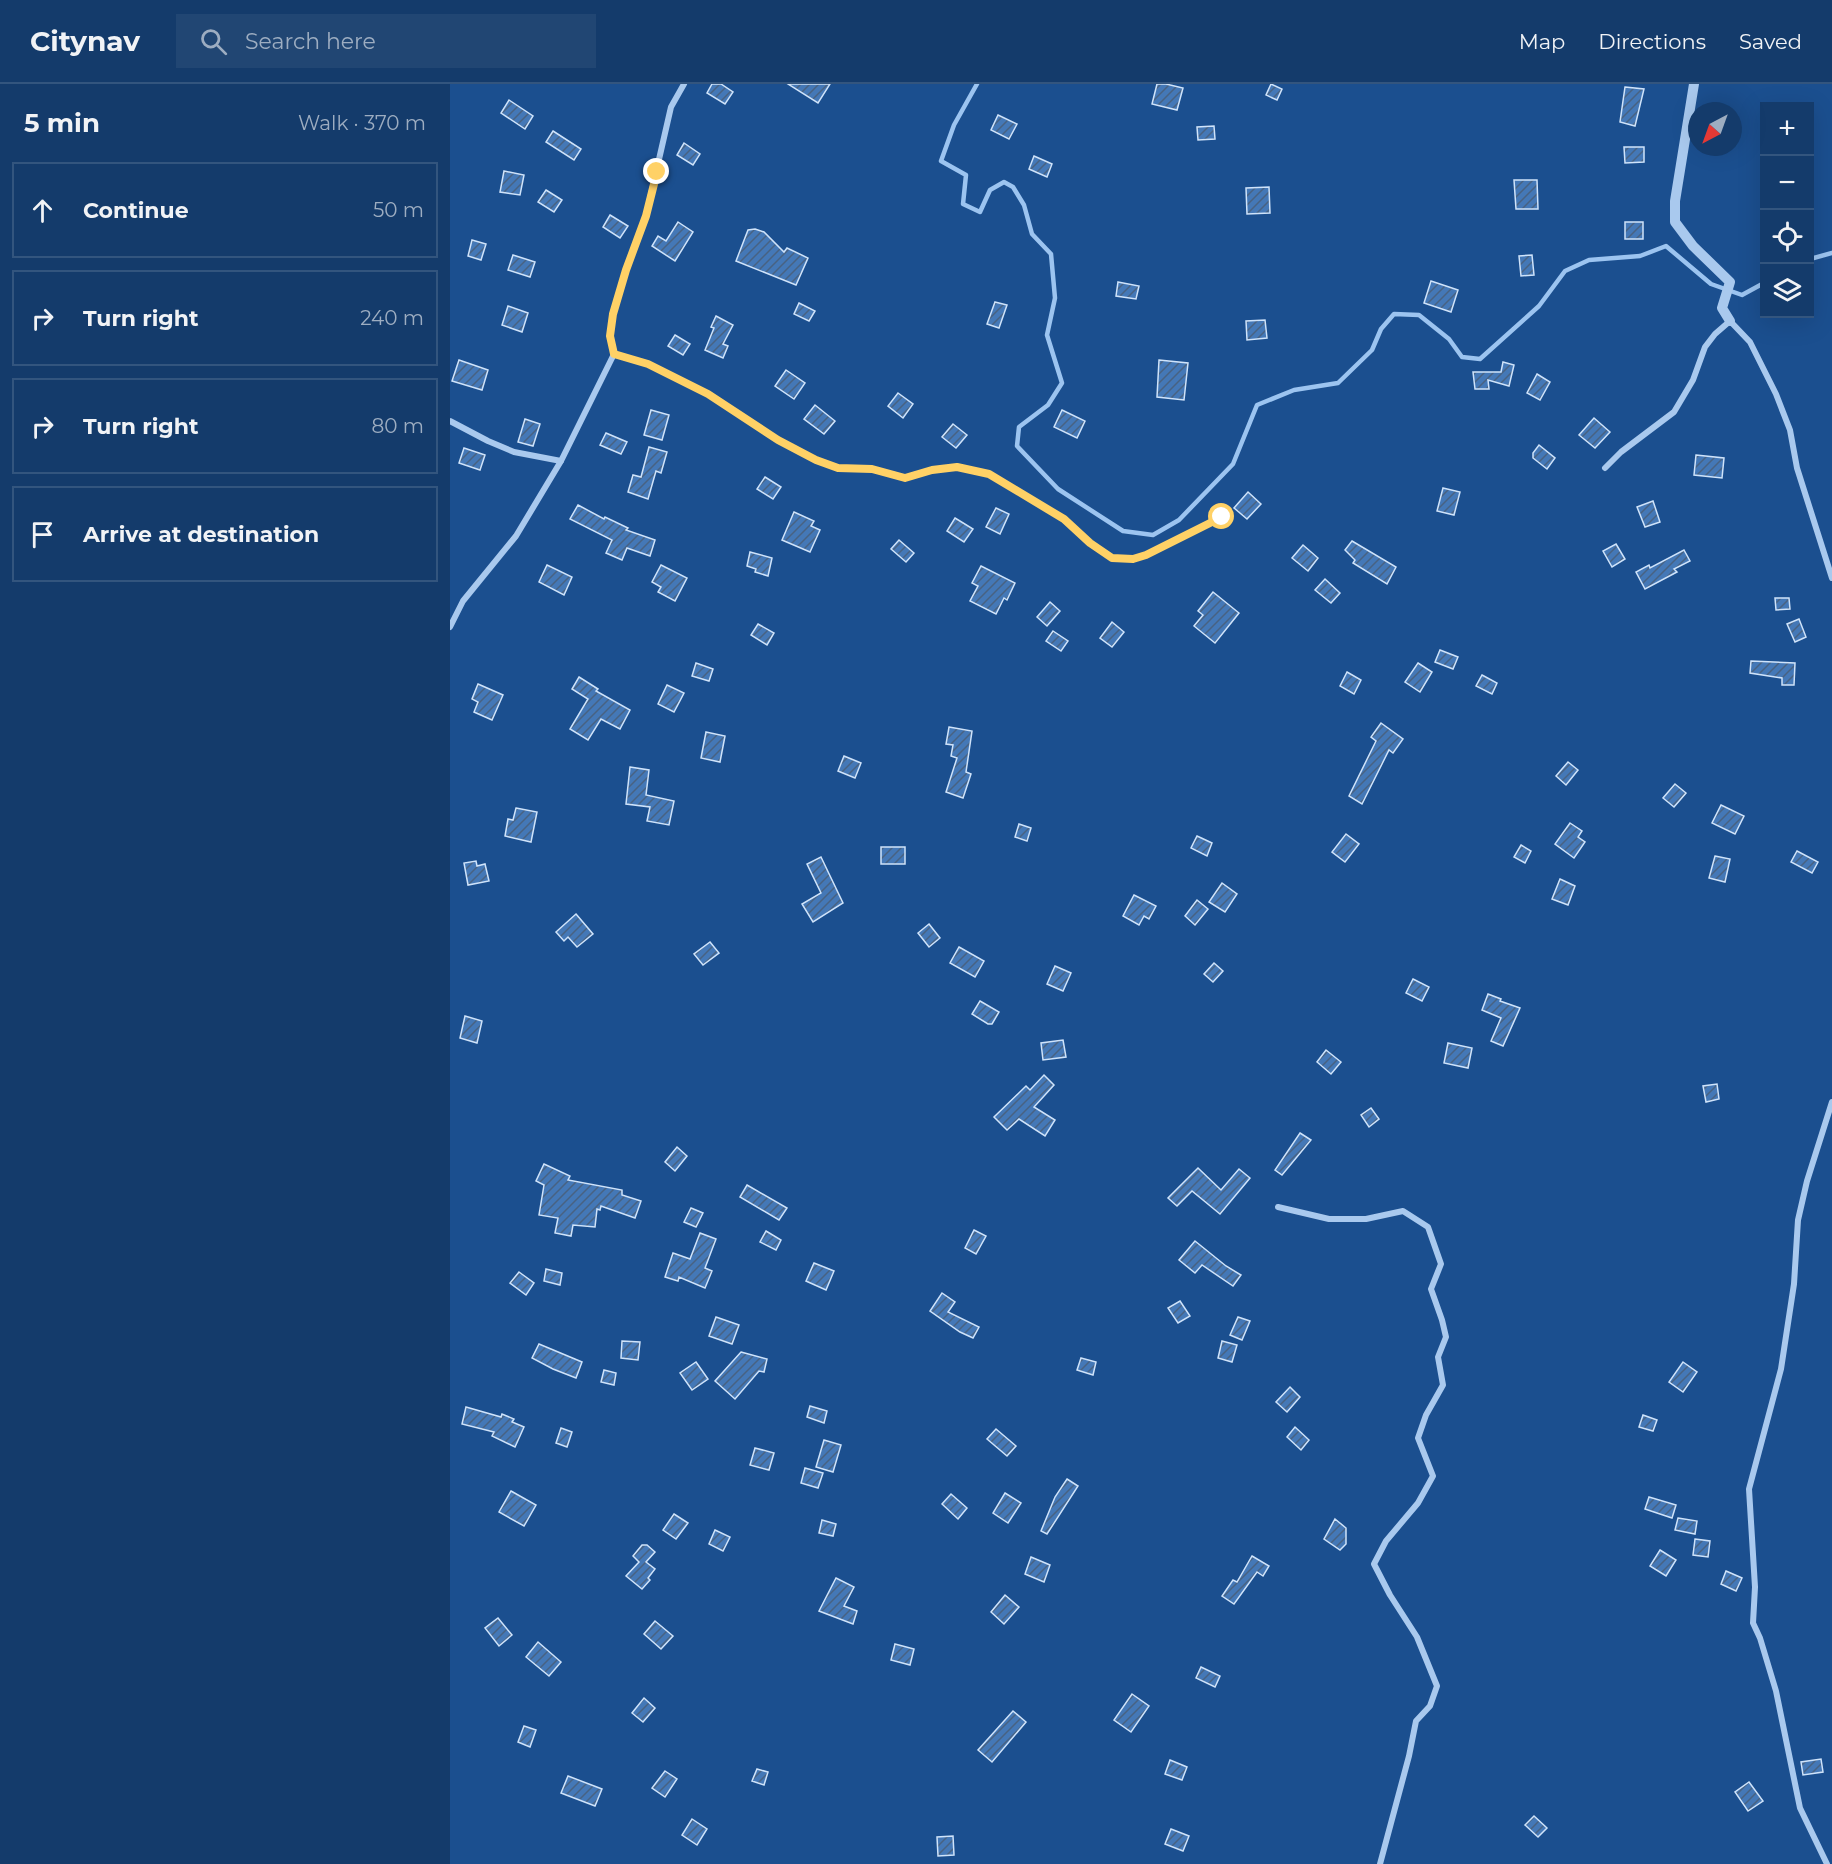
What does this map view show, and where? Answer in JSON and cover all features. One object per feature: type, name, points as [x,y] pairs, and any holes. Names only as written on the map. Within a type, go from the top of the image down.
[{"type":"street","points":[[450,627],[463,601],[516,536],[561,461],[614,354],[610,336],[613,314],[646,216],[671,107],[684,84]]},
{"type":"street","points":[[1694,84],[1675,201],[1675,222],[1693,246],[1730,282],[1722,308],[1730,321],[1750,342],[1776,394],[1790,430],[1797,468],[1832,578]]},
{"type":"street","points":[[1605,468],[1621,452],[1674,412],[1693,380],[1705,347],[1715,334],[1730,321]]},
{"type":"street","points":[[614,354],[648,364],[698,389],[778,440],[816,460],[838,468],[872,469],[905,478],[932,470],[957,467],[989,474],[1064,519],[1090,543],[1112,558],[1133,559],[1146,555],[1222,517]]},
{"type":"street","points":[[450,421],[514,452],[561,461]]},
{"type":"street","points":[[1827,1864],[1800,1808],[1776,1691],[1760,1638],[1753,1623],[1755,1587],[1749,1489],[1781,1369],[1794,1284],[1798,1220],[1807,1182],[1832,1102]]},
{"type":"street","points":[[1278,1208],[1329,1219],[1366,1219],[1403,1211],[1428,1227],[1441,1264],[1431,1288],[1443,1320],[1446,1337],[1438,1357],[1443,1385],[1426,1415],[1418,1438],[1432,1476],[1418,1503],[1386,1540],[1374,1564],[1390,1595],[1417,1637],[1437,1686],[1430,1706],[1416,1721],[1380,1864]]},
{"type":"building","points":[[712,84],[721,84],[733,92],[725,104],[707,93]]},
{"type":"building","points":[[788,84],[830,84],[818,103]]},
{"type":"building","points":[[1157,84],[1183,88],[1177,110],[1152,104]]},
{"type":"building","points":[[1271,84],[1282,89],[1277,100],[1266,95]]},
{"type":"building","points":[[1625,87],[1644,89],[1635,126],[1620,122]]},
{"type":"building","points":[[509,100],[533,116],[525,129],[501,113]]},
{"type":"building","points":[[998,115],[1017,124],[1009,139],[991,130]]},
{"type":"building","points":[[1214,126],[1215,139],[1198,140],[1197,127]]},
{"type":"building","points":[[553,131],[581,149],[574,160],[546,142]]},
{"type":"building","points":[[684,143],[700,154],[693,165],[677,155]]},
{"type":"building","points":[[1624,147],[1644,147],[1644,162],[1625,163]]},
{"type":"building","points":[[1034,156],[1052,164],[1047,177],[1029,169]]},
{"type":"building","points":[[504,171],[524,175],[520,195],[500,192]]},
{"type":"building","points":[[1514,180],[1537,180],[1538,209],[1516,209]]},
{"type":"building","points":[[1269,187],[1270,213],[1247,214],[1246,188]]},
{"type":"building","points":[[546,190],[562,200],[554,212],[538,202]]},
{"type":"building","points":[[610,215],[628,226],[620,238],[603,227]]},
{"type":"building","points":[[678,222],[693,232],[675,261],[652,246],[658,236],[666,241]]},
{"type":"building","points":[[1625,222],[1643,222],[1643,239],[1625,239]]},
{"type":"building","points":[[755,229],[764,232],[784,252],[787,248],[808,258],[796,285],[736,261],[748,230]]},
{"type":"building","points":[[472,240],[486,244],[481,260],[468,256]]},
{"type":"building","points":[[513,255],[535,262],[530,277],[508,270]]},
{"type":"building","points":[[1532,255],[1534,275],[1521,276],[1519,256]]},
{"type":"building","points":[[1431,281],[1458,290],[1451,312],[1424,303]]},
{"type":"building","points":[[1118,282],[1139,286],[1136,299],[1116,296]]},
{"type":"building","points":[[995,302],[1007,305],[999,328],[987,324]]},
{"type":"building","points":[[799,303],[815,311],[809,321],[794,314]]},
{"type":"building","points":[[508,306],[528,313],[522,332],[502,325]]},
{"type":"building","points":[[716,316],[733,325],[723,344],[728,346],[723,358],[705,350]]},
{"type":"building","points":[[1265,320],[1267,338],[1247,340],[1246,321]]},
{"type":"building","points":[[675,335],[690,344],[683,355],[668,346]]},
{"type":"building","points":[[459,360],[488,370],[482,390],[452,381]]},
{"type":"building","points":[[1159,360],[1188,363],[1184,400],[1157,397]]},
{"type":"building","points":[[1503,362],[1514,365],[1509,386],[1488,380],[1489,389],[1475,389],[1473,372],[1501,372]]},
{"type":"building","points":[[786,370],[805,383],[794,399],[775,386]]},
{"type":"building","points":[[1537,374],[1550,382],[1540,400],[1527,393]]},
{"type":"building","points":[[898,393],[913,404],[903,418],[888,406]]},
{"type":"building","points":[[815,405],[835,421],[824,434],[804,419]]},
{"type":"building","points":[[651,410],[669,415],[662,440],[644,435]]},
{"type":"building","points":[[1062,410],[1085,421],[1077,438],[1054,427]]},
{"type":"building","points":[[1594,418],[1610,432],[1595,448],[1579,435]]},
{"type":"building","points":[[525,419],[540,424],[533,446],[518,442]]},
{"type":"building","points":[[953,424],[967,435],[956,448],[942,437]]},
{"type":"building","points":[[606,433],[627,442],[621,454],[600,445]]},
{"type":"building","points":[[1539,445],[1555,458],[1547,469],[1533,458],[1533,453]]},
{"type":"building","points":[[649,447],[667,452],[661,473],[656,471],[648,499],[628,492],[633,475],[641,477]]},
{"type":"building","points":[[464,448],[485,455],[480,470],[459,463]]},
{"type":"building","points":[[1696,455],[1724,458],[1722,478],[1694,475]]},
{"type":"building","points":[[765,477],[781,487],[773,499],[757,489]]},
{"type":"building","points":[[1443,488],[1460,492],[1454,515],[1437,511]]},
{"type":"building","points":[[1248,492],[1261,504],[1247,519],[1234,508]]},
{"type":"building","points":[[1653,501],[1660,522],[1645,527],[1637,507]]},
{"type":"building","points":[[578,505],[604,519],[605,517],[628,528],[626,530],[655,540],[650,556],[627,548],[622,560],[606,553],[612,540],[570,519]]},
{"type":"building","points":[[996,508],[1009,514],[1000,534],[986,527]]},
{"type":"building","points":[[794,512],[814,521],[811,526],[820,530],[810,552],[782,540]]},
{"type":"building","points":[[955,518],[973,529],[964,542],[947,531]]},
{"type":"building","points":[[899,540],[914,553],[906,562],[891,549]]},
{"type":"building","points":[[1352,541],[1396,567],[1387,584],[1353,563],[1355,560],[1345,550]]},
{"type":"building","points":[[1616,544],[1625,559],[1612,567],[1603,551]]},
{"type":"building","points":[[1303,545],[1318,558],[1308,571],[1292,558]]},
{"type":"building","points":[[1684,550],[1690,561],[1674,569],[1677,572],[1645,589],[1636,572],[1649,565],[1650,568]]},
{"type":"building","points":[[750,552],[772,558],[768,576],[755,572],[756,569],[747,566]]},
{"type":"building","points":[[547,565],[572,577],[564,595],[539,582]]},
{"type":"building","points":[[661,565],[687,578],[675,601],[658,592],[661,587],[652,582]]},
{"type":"building","points":[[981,566],[1015,583],[1007,600],[1004,598],[996,614],[970,601],[978,586],[972,583]]},
{"type":"building","points":[[1325,579],[1340,593],[1331,603],[1315,590]]},
{"type":"building","points":[[1213,592],[1239,613],[1215,643],[1194,626],[1203,615],[1198,611]]},
{"type":"building","points":[[1775,598],[1789,598],[1790,609],[1776,610]]},
{"type":"building","points":[[1050,602],[1060,611],[1047,626],[1037,617]]},
{"type":"building","points":[[1799,619],[1806,637],[1795,642],[1787,624]]},
{"type":"building","points":[[1112,622],[1124,632],[1112,647],[1100,638]]},
{"type":"building","points":[[758,624],[774,633],[767,645],[751,635]]},
{"type":"building","points":[[1053,631],[1068,641],[1061,651],[1046,641]]},
{"type":"building","points":[[1440,650],[1458,657],[1453,669],[1435,662]]},
{"type":"building","points":[[1751,661],[1795,663],[1794,685],[1782,685],[1782,678],[1750,673]]},
{"type":"building","points":[[696,663],[713,669],[709,681],[692,676]]},
{"type":"building","points":[[1418,663],[1432,672],[1420,692],[1405,682]]},
{"type":"building","points":[[1347,672],[1361,680],[1354,694],[1340,686]]},
{"type":"building","points":[[1482,675],[1497,683],[1492,694],[1476,686]]},
{"type":"building","points":[[579,677],[598,689],[596,691],[630,710],[620,729],[601,719],[588,740],[570,729],[588,699],[572,689]]},
{"type":"building","points":[[478,684],[503,695],[492,720],[474,712],[478,702],[472,699]]},
{"type":"building","points":[[667,685],[684,693],[674,712],[658,704]]},
{"type":"building","points":[[1381,723],[1403,739],[1393,753],[1389,750],[1362,804],[1349,796],[1376,741],[1371,737]]},
{"type":"building","points":[[949,727],[972,731],[966,772],[971,774],[963,798],[946,792],[957,758],[951,756],[953,745],[946,744]]},
{"type":"building","points":[[706,732],[725,736],[720,762],[701,758]]},
{"type":"building","points":[[844,756],[861,763],[855,778],[838,771]]},
{"type":"building","points":[[1568,762],[1578,770],[1566,785],[1556,776]]},
{"type":"building","points":[[630,767],[649,770],[646,795],[674,801],[669,825],[647,821],[650,807],[626,804]]},
{"type":"building","points":[[1675,784],[1686,793],[1674,807],[1663,798]]},
{"type":"building","points":[[1721,805],[1744,816],[1735,834],[1712,823]]},
{"type":"building","points":[[516,808],[537,812],[531,842],[505,836],[508,819],[513,820]]},
{"type":"building","points":[[1570,823],[1582,831],[1578,837],[1585,842],[1574,858],[1555,844]]},
{"type":"building","points":[[1019,824],[1031,828],[1027,841],[1015,837]]},
{"type":"building","points":[[1346,834],[1359,844],[1345,862],[1332,852]]},
{"type":"building","points":[[1197,836],[1212,843],[1207,856],[1191,848]]},
{"type":"building","points":[[1521,845],[1531,851],[1525,863],[1514,857]]},
{"type":"building","points":[[881,847],[905,847],[905,864],[881,864]]},
{"type":"building","points":[[1797,851],[1818,862],[1812,873],[1791,862]]},
{"type":"building","points":[[1715,856],[1730,859],[1725,882],[1709,878]]},
{"type":"building","points":[[821,857],[843,903],[813,922],[802,904],[821,893],[807,864]]},
{"type":"building","points":[[476,861],[477,866],[485,864],[489,881],[468,885],[464,863]]},
{"type":"building","points":[[1560,879],[1575,886],[1568,905],[1552,899]]},
{"type":"building","points":[[1222,883],[1237,894],[1225,912],[1209,902]]},
{"type":"building","points":[[1134,895],[1156,906],[1149,919],[1144,916],[1139,925],[1123,916]]},
{"type":"building","points":[[1197,900],[1208,909],[1195,925],[1185,916]]},
{"type":"building","points":[[576,914],[593,934],[577,947],[568,937],[564,941],[556,932]]},
{"type":"building","points":[[929,924],[940,938],[929,947],[918,933]]},
{"type":"building","points":[[710,942],[719,953],[703,965],[694,954]]},
{"type":"building","points":[[959,947],[984,961],[975,977],[950,963]]},
{"type":"building","points":[[1214,963],[1223,971],[1213,982],[1204,974]]},
{"type":"building","points":[[1055,966],[1071,973],[1063,991],[1047,984]]},
{"type":"building","points":[[1413,979],[1429,987],[1422,1001],[1406,993]]},
{"type":"building","points":[[1488,994],[1520,1008],[1503,1046],[1491,1041],[1501,1018],[1482,1010]]},
{"type":"building","points":[[980,1001],[999,1012],[992,1024],[972,1014]]},
{"type":"building","points":[[465,1016],[482,1021],[477,1043],[460,1038]]},
{"type":"building","points":[[1063,1040],[1066,1057],[1043,1060],[1041,1043]]},
{"type":"building","points":[[1448,1043],[1472,1048],[1468,1068],[1444,1063]]},
{"type":"building","points":[[1326,1050],[1341,1062],[1331,1074],[1317,1062]]},
{"type":"building","points":[[1044,1075],[1054,1085],[1034,1107],[1055,1120],[1045,1136],[1019,1119],[1007,1130],[994,1117],[1026,1086],[1030,1090]]},
{"type":"building","points":[[1717,1084],[1719,1099],[1706,1102],[1703,1086]]},
{"type":"building","points":[[1371,1108],[1379,1119],[1369,1127],[1361,1115]]},
{"type":"building","points":[[1300,1133],[1311,1140],[1282,1175],[1275,1170]]},
{"type":"building","points":[[677,1147],[687,1156],[675,1171],[665,1162]]},
{"type":"building","points":[[544,1164],[570,1176],[568,1180],[622,1190],[622,1195],[641,1201],[635,1218],[601,1206],[600,1210],[597,1209],[595,1227],[573,1225],[571,1236],[555,1233],[558,1218],[539,1215],[544,1185],[536,1181]]},
{"type":"building","points":[[1198,1168],[1221,1190],[1239,1169],[1250,1178],[1220,1214],[1192,1191],[1177,1206],[1168,1198]]},
{"type":"building","points":[[747,1185],[787,1208],[779,1220],[740,1197]]},
{"type":"building","points":[[691,1208],[703,1213],[696,1227],[684,1222]]},
{"type":"building","points":[[974,1230],[986,1236],[976,1254],[965,1248]]},
{"type":"building","points":[[766,1231],[781,1240],[776,1250],[760,1242]]},
{"type":"building","points":[[700,1233],[716,1239],[705,1268],[712,1271],[705,1288],[679,1277],[678,1281],[665,1277],[673,1253],[690,1259]]},
{"type":"building","points":[[1195,1241],[1241,1275],[1233,1286],[1202,1265],[1195,1273],[1179,1260]]},
{"type":"building","points":[[814,1263],[834,1271],[826,1290],[806,1281]]},
{"type":"building","points":[[546,1269],[562,1273],[560,1285],[544,1281]]},
{"type":"building","points":[[519,1272],[534,1283],[526,1295],[510,1283]]},
{"type":"building","points":[[942,1293],[955,1302],[948,1312],[979,1327],[973,1338],[960,1332],[930,1311]]},
{"type":"building","points":[[1180,1301],[1190,1316],[1178,1323],[1168,1308]]},
{"type":"building","points":[[716,1317],[739,1325],[732,1344],[709,1336]]},
{"type":"building","points":[[1238,1317],[1250,1321],[1242,1340],[1230,1335]]},
{"type":"building","points":[[622,1341],[640,1342],[638,1360],[621,1358]]},
{"type":"building","points":[[1222,1341],[1237,1345],[1232,1362],[1218,1358]]},
{"type":"building","points":[[539,1344],[582,1362],[576,1378],[532,1358]]},
{"type":"building","points":[[741,1352],[767,1359],[764,1372],[759,1371],[735,1399],[715,1381]]},
{"type":"building","points":[[1081,1358],[1096,1362],[1093,1375],[1077,1370]]},
{"type":"building","points":[[696,1362],[708,1379],[692,1390],[680,1373]]},
{"type":"building","points":[[1683,1362],[1697,1372],[1683,1392],[1669,1382]]},
{"type":"building","points":[[604,1370],[616,1373],[614,1385],[601,1382]]},
{"type":"building","points":[[1290,1387],[1300,1397],[1287,1412],[1276,1402]]},
{"type":"building","points":[[810,1406],[827,1411],[824,1423],[807,1417]]},
{"type":"building","points":[[466,1407],[501,1417],[502,1414],[514,1419],[512,1422],[524,1427],[515,1447],[492,1436],[494,1432],[462,1424]]},
{"type":"building","points":[[1643,1415],[1657,1420],[1653,1431],[1639,1427]]},
{"type":"building","points":[[1295,1427],[1309,1440],[1301,1450],[1287,1437]]},
{"type":"building","points":[[561,1428],[572,1432],[567,1447],[556,1443]]},
{"type":"building","points":[[996,1429],[1016,1446],[1007,1456],[987,1439]]},
{"type":"building","points":[[824,1440],[841,1445],[833,1472],[816,1467]]},
{"type":"building","points":[[755,1448],[774,1453],[769,1470],[750,1465]]},
{"type":"building","points":[[805,1468],[823,1473],[818,1488],[801,1483]]},
{"type":"building","points":[[1067,1479],[1078,1486],[1047,1534],[1041,1531],[1055,1497]]},
{"type":"building","points":[[511,1491],[536,1505],[524,1526],[499,1512]]},
{"type":"building","points":[[1005,1493],[1021,1503],[1008,1523],[993,1513]]},
{"type":"building","points":[[951,1494],[967,1508],[958,1519],[942,1504]]},
{"type":"building","points":[[1649,1497],[1676,1505],[1672,1518],[1645,1509]]},
{"type":"building","points":[[674,1514],[688,1523],[676,1539],[663,1530]]},
{"type":"building","points":[[1678,1518],[1697,1521],[1695,1534],[1675,1530]]},
{"type":"building","points":[[1335,1519],[1346,1528],[1346,1544],[1340,1550],[1324,1539]]},
{"type":"building","points":[[822,1520],[836,1524],[833,1536],[819,1533]]},
{"type":"building","points":[[715,1530],[730,1537],[723,1551],[709,1544]]},
{"type":"building","points":[[1695,1539],[1710,1541],[1708,1557],[1693,1555]]},
{"type":"building","points":[[642,1545],[647,1545],[655,1552],[646,1562],[655,1569],[648,1578],[650,1580],[642,1589],[626,1576],[639,1562],[633,1556]]},
{"type":"building","points":[[1660,1550],[1676,1560],[1666,1576],[1650,1566]]},
{"type":"building","points":[[1252,1556],[1269,1566],[1263,1576],[1257,1572],[1234,1604],[1222,1596],[1233,1580],[1237,1582]]},
{"type":"building","points":[[1031,1557],[1050,1565],[1044,1582],[1025,1574]]},
{"type":"building","points":[[1726,1571],[1742,1578],[1736,1591],[1721,1584]]},
{"type":"building","points":[[836,1578],[854,1587],[844,1606],[857,1611],[853,1624],[819,1611]]},
{"type":"building","points":[[1005,1595],[1019,1607],[1004,1624],[991,1612]]},
{"type":"building","points":[[498,1618],[512,1635],[499,1646],[485,1628]]},
{"type":"building","points":[[655,1621],[673,1636],[661,1649],[644,1634]]},
{"type":"building","points":[[538,1642],[561,1662],[549,1676],[526,1657]]},
{"type":"building","points":[[895,1644],[914,1649],[910,1665],[891,1660]]},
{"type":"building","points":[[1201,1667],[1220,1676],[1215,1687],[1196,1678]]},
{"type":"building","points":[[1132,1694],[1149,1706],[1131,1732],[1114,1720]]},
{"type":"building","points":[[644,1698],[655,1708],[643,1722],[632,1713]]},
{"type":"building","points":[[1013,1711],[1026,1722],[992,1762],[978,1750]]},
{"type":"building","points":[[524,1726],[536,1730],[530,1747],[518,1742]]},
{"type":"building","points":[[1821,1759],[1823,1772],[1803,1775],[1801,1762]]},
{"type":"building","points":[[1170,1760],[1187,1767],[1182,1780],[1165,1774]]},
{"type":"building","points":[[757,1769],[768,1772],[764,1785],[752,1781]]},
{"type":"building","points":[[665,1771],[677,1779],[665,1797],[652,1788]]},
{"type":"building","points":[[568,1776],[602,1789],[595,1806],[561,1793]]},
{"type":"building","points":[[1749,1782],[1763,1801],[1748,1811],[1735,1792]]},
{"type":"building","points":[[1534,1816],[1547,1828],[1538,1837],[1525,1825]]},
{"type":"building","points":[[692,1819],[707,1829],[697,1845],[682,1835]]},
{"type":"building","points":[[1171,1829],[1189,1836],[1183,1851],[1165,1844]]},
{"type":"building","points":[[953,1836],[954,1855],[938,1856],[937,1837]]},
{"type":"waterway","points":[[977,84],[954,125],[941,161],[966,175],[963,204],[980,212],[990,190],[1004,182],[1013,187],[1024,205],[1032,234],[1051,254],[1055,298],[1047,335],[1062,383],[1048,405],[1019,427],[1017,446],[1058,489],[1123,531],[1153,535],[1179,520],[1233,464],[1257,405],[1294,390],[1338,383],[1372,350],[1381,329],[1394,314],[1419,315],[1449,339],[1462,357],[1480,359],[1539,306],[1565,271],[1589,260],[1640,256],[1666,246],[1711,284],[1742,295],[1760,285]]},
{"type":"waterway","points":[[1814,258],[1832,253]]},
{"type":"route","points":[[657,172],[646,216],[613,314],[610,336],[614,354],[648,364],[708,394],[778,440],[816,460],[838,468],[872,469],[905,478],[932,470],[957,467],[989,474],[1064,519],[1090,543],[1112,558],[1133,559],[1146,555],[1222,517]]}]
